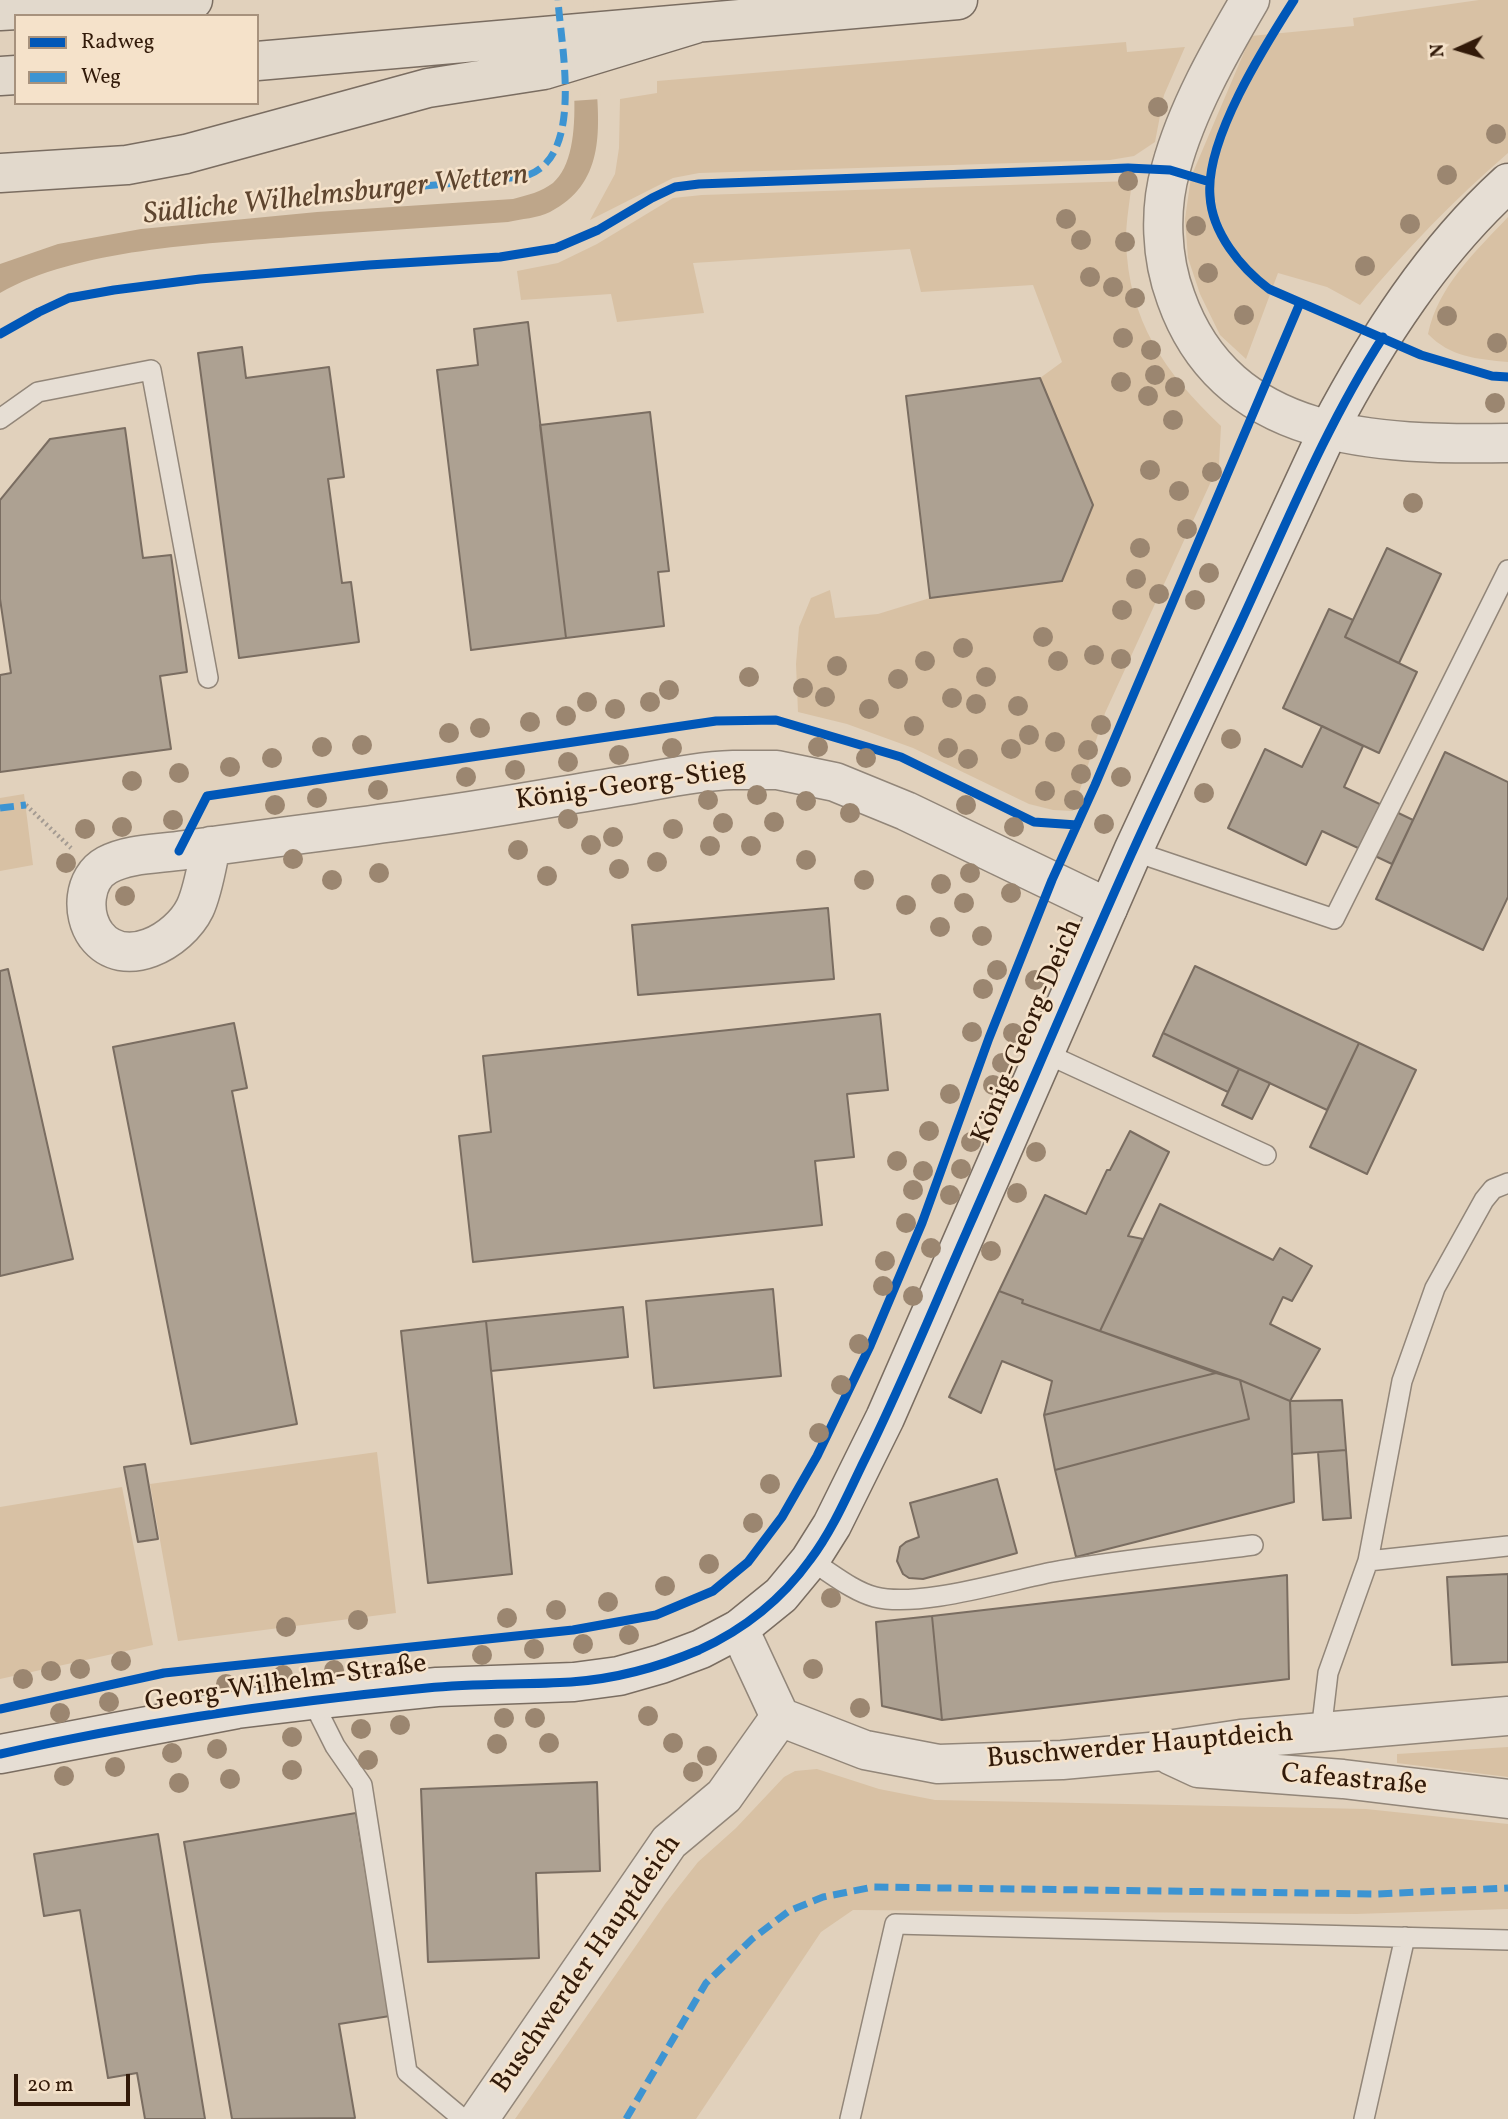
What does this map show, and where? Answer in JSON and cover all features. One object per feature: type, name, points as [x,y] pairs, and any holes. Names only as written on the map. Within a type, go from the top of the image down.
[{"type":"highway","points":[[0,11],[193,0]]},
{"type":"highway","points":[[0,173],[127,165],[186,153],[543,54],[695,24],[958,0]]},
{"type":"highway","points":[[259,61],[543,54]]},
{"type":"street","points":[[1250,0],[1193,107],[1170,170],[1163,240],[1170,283],[1192,336],[1208,361],[1229,381],[1256,401],[1291,419],[1372,439],[1508,443]]},
{"type":"street","name":"König-Georg-Deich","points":[[739,1629],[781,1595],[810,1560],[832,1525],[885,1418],[1133,851],[1329,429],[1355,380],[1443,251],[1485,204],[1508,183]]},
{"type":"street","name":"König-Georg-Stieg","points":[[97,872],[118,861],[211,846],[419,819],[722,770],[777,770],[835,782],[873,797],[1108,908]]},
{"type":"street","points":[[97,872],[87,894],[87,910],[95,933],[114,949],[139,951],[153,947],[167,938],[195,908],[211,846]]},
{"type":"street","points":[[739,1629],[780,1717]]},
{"type":"street","name":"Georg-Wilhelm-Straße","points":[[0,1754],[237,1709],[437,1687],[574,1682],[619,1675],[701,1649],[739,1629]]},
{"type":"street","name":"Buschwerder Hauptdeich","points":[[479,2119],[669,1842],[724,1796],[780,1717],[865,1750],[938,1764],[1006,1763],[1161,1751],[1241,1739],[1508,1716]]},
{"type":"street","name":"Cafeastraße","points":[[1161,1751],[1198,1768],[1343,1779],[1508,1799]]},
{"type":"lane","points":[[0,419],[38,392],[150,370],[208,678]]},
{"type":"lane","points":[[1133,851],[1334,919],[1508,570]]},
{"type":"lane","points":[[1045,1053],[1266,1155]]},
{"type":"lane","points":[[1321,1732],[1328,1673],[1368,1561],[1402,1381],[1435,1288],[1484,1200],[1493,1189],[1508,1183]]},
{"type":"lane","points":[[810,1560],[875,1597],[904,1600],[1055,1572],[1252,1545]]},
{"type":"lane","points":[[1368,1561],[1508,1546]]},
{"type":"lane","points":[[312,1700],[335,1746],[362,1785],[407,2072],[463,2119]]},
{"type":"lane","points":[[850,2119],[895,1924],[1508,1940]]},
{"type":"lane","points":[[1364,2119],[1405,1937]]},
{"type":"path","points":[[26,805],[97,872]]},
{"type":"shaded area","points":[[565,0],[589,0],[597,99],[597,137],[595,155],[581,187],[550,212],[508,222],[141,251],[66,267],[31,278],[0,293],[0,264],[58,244],[141,229],[317,212],[513,199],[544,189],[553,183],[564,168],[571,148],[574,123],[573,69]]},
{"type":"shaded area","points":[[1479,0],[1508,0],[1508,153],[1431,226],[1360,305],[1327,287],[1278,273],[1246,359],[1220,335],[1200,294],[1188,258],[1185,219],[1191,177],[1251,36],[1354,26],[1353,18]]},
{"type":"shaded area","points":[[1126,42],[1127,52],[1185,47],[1164,95],[1155,142],[1134,156],[1110,160],[699,173],[673,178],[590,220],[615,174],[619,148],[620,99],[657,93],[657,81]]},
{"type":"shaded area","points":[[1132,181],[1126,240],[1128,269],[1134,296],[1153,343],[1167,365],[1221,426],[1219,464],[1105,713],[1073,811],[1053,810],[1029,804],[913,748],[847,724],[798,712],[796,664],[799,627],[811,598],[830,590],[835,618],[878,614],[930,598],[1062,581],[1093,505],[1040,378],[1062,362],[1033,285],[921,292],[910,249],[693,263],[704,313],[617,322],[611,294],[521,300],[517,271],[558,263],[597,244],[673,198]]},
{"type":"shaded area","points":[[1508,217],[1508,362],[1475,358],[1445,348],[1428,334],[1440,300],[1460,270]]},
{"type":"shaded area","points":[[24,794],[33,865],[0,871],[0,798]]},
{"type":"shaded area","points":[[377,1452],[396,1613],[178,1641],[150,1484]]},
{"type":"shaded area","points":[[122,1487],[153,1645],[0,1679],[0,1507]]},
{"type":"shaded area","points":[[1508,1747],[1508,1777],[1397,1763],[1397,1754]]},
{"type":"shaded area","points":[[817,1769],[879,1789],[935,1800],[1366,1809],[1508,1824],[1508,1909],[1356,1914],[853,1910],[821,1932],[696,2119],[515,2119],[665,1904],[698,1862],[736,1828],[784,1777],[795,1771]]},
{"type":"pier","points":[[562,0],[593,0],[601,99],[571,101]]},
{"type":"building","points":[[528,322],[566,638],[471,650],[437,370],[478,365],[474,329]]},
{"type":"building","points":[[242,347],[246,378],[329,367],[344,477],[328,479],[342,583],[351,582],[359,642],[239,658],[198,353]]},
{"type":"building","points":[[1040,378],[1093,505],[1062,581],[930,598],[906,396]]},
{"type":"building","points":[[650,412],[669,571],[658,572],[664,626],[566,638],[540,425]]},
{"type":"building","points":[[125,428],[143,558],[171,555],[187,672],[160,676],[171,749],[0,772],[0,675],[11,673],[0,599],[0,500],[50,439]]},
{"type":"building","points":[[1387,548],[1441,574],[1399,663],[1345,637]]},
{"type":"building","points":[[1329,609],[1353,620],[1345,637],[1417,672],[1379,753],[1283,708]]},
{"type":"building","points":[[1322,726],[1363,746],[1344,787],[1413,820],[1392,864],[1322,831],[1306,865],[1228,828],[1265,749],[1302,767]]},
{"type":"building","points":[[1445,752],[1508,782],[1508,897],[1483,950],[1376,899]]},
{"type":"building","points":[[828,908],[834,979],[638,995],[632,925]]},
{"type":"building","points":[[1195,966],[1359,1043],[1327,1110],[1163,1033]]},
{"type":"building","points":[[8,969],[73,1259],[0,1276],[0,971]]},
{"type":"building","points":[[880,1014],[888,1090],[847,1094],[854,1157],[815,1161],[822,1225],[473,1262],[459,1136],[491,1132],[483,1056]]},
{"type":"building","points":[[234,1023],[247,1088],[232,1091],[297,1424],[191,1444],[113,1047]]},
{"type":"building","points":[[1163,1033],[1239,1069],[1228,1092],[1153,1056]]},
{"type":"building","points":[[1359,1043],[1416,1070],[1367,1174],[1310,1147]]},
{"type":"building","points":[[1239,1069],[1270,1083],[1252,1119],[1222,1105]]},
{"type":"building","points":[[1130,1131],[1169,1152],[1128,1236],[1143,1239],[1100,1331],[1022,1303],[1023,1300],[999,1291],[1045,1195],[1086,1214]]},
{"type":"building","points":[[1160,1204],[1273,1260],[1280,1248],[1312,1266],[1292,1301],[1283,1297],[1270,1324],[1320,1349],[1290,1401],[1240,1380],[1100,1331]]},
{"type":"building","points":[[773,1289],[781,1376],[654,1388],[646,1301]]},
{"type":"building","points":[[999,1291],[1023,1300],[1022,1303],[1216,1373],[1044,1415],[1052,1381],[1002,1361],[981,1413],[949,1397]]},
{"type":"building","points":[[623,1307],[628,1357],[491,1371],[486,1321]]},
{"type":"building","points":[[486,1321],[512,1574],[428,1583],[401,1331]]},
{"type":"building","points":[[1216,1373],[1240,1380],[1249,1419],[1055,1470],[1044,1415]]},
{"type":"building","points":[[1240,1380],[1290,1401],[1294,1502],[1076,1557],[1055,1470],[1249,1419]]},
{"type":"building","points":[[1342,1400],[1346,1450],[1292,1454],[1290,1401]]},
{"type":"building","points":[[1346,1450],[1351,1518],[1323,1520],[1318,1452]]},
{"type":"building","points":[[145,1464],[158,1539],[138,1542],[124,1467]]},
{"type":"building","points":[[997,1479],[1017,1553],[923,1579],[909,1578],[903,1574],[897,1561],[900,1547],[919,1537],[910,1503]]},
{"type":"building","points":[[1508,1574],[1508,1662],[1452,1665],[1447,1577]]},
{"type":"building","points":[[1287,1575],[1289,1679],[942,1720],[932,1616]]},
{"type":"building","points":[[932,1616],[942,1720],[882,1706],[876,1622]]},
{"type":"building","points":[[597,1782],[600,1871],[536,1873],[539,1958],[428,1962],[421,1789]]},
{"type":"building","points":[[356,1813],[390,2016],[339,2024],[355,2118],[232,2119],[184,1842]]},
{"type":"building","points":[[158,1834],[205,2119],[145,2119],[137,2073],[108,2078],[80,1910],[44,1916],[34,1854]]},
{"type":"marked path","points":[[403,188],[522,177],[542,167],[555,150],[562,127],[565,101],[558,0]]},
{"type":"marked path","points":[[0,808],[26,805]]},
{"type":"marked path","points":[[626,2119],[706,1983],[752,1939],[789,1911],[823,1897],[873,1887],[1376,1894],[1508,1888]]},
{"type":"cycle path","points":[[1294,0],[1253,68],[1226,122],[1217,148],[1211,173],[1210,196],[1212,210],[1222,236],[1248,271],[1269,289],[1421,355],[1492,376],[1508,377]]},
{"type":"cycle path","points":[[0,334],[69,298],[114,290],[200,279],[500,257],[556,248],[598,230],[675,187],[1128,168],[1170,170],[1210,182]]},
{"type":"cycle path","points":[[0,1709],[164,1673],[573,1630],[656,1615],[713,1591],[748,1562],[782,1517],[817,1456],[870,1346],[922,1223],[989,1038],[1052,880],[1300,303]]},
{"type":"cycle path","points":[[0,1754],[212,1714],[319,1700],[445,1686],[571,1682],[620,1675],[668,1662],[715,1642],[746,1623],[787,1588],[825,1537],[877,1434],[1144,826],[1324,442],[1383,337]]},
{"type":"cycle path","points":[[179,851],[207,796],[716,721],[776,720],[901,757],[1034,822],[1077,825]]},
{"type":"water label","name":"Südliche Wilhelmsburger Wettern","points":[[336,197]]}]
